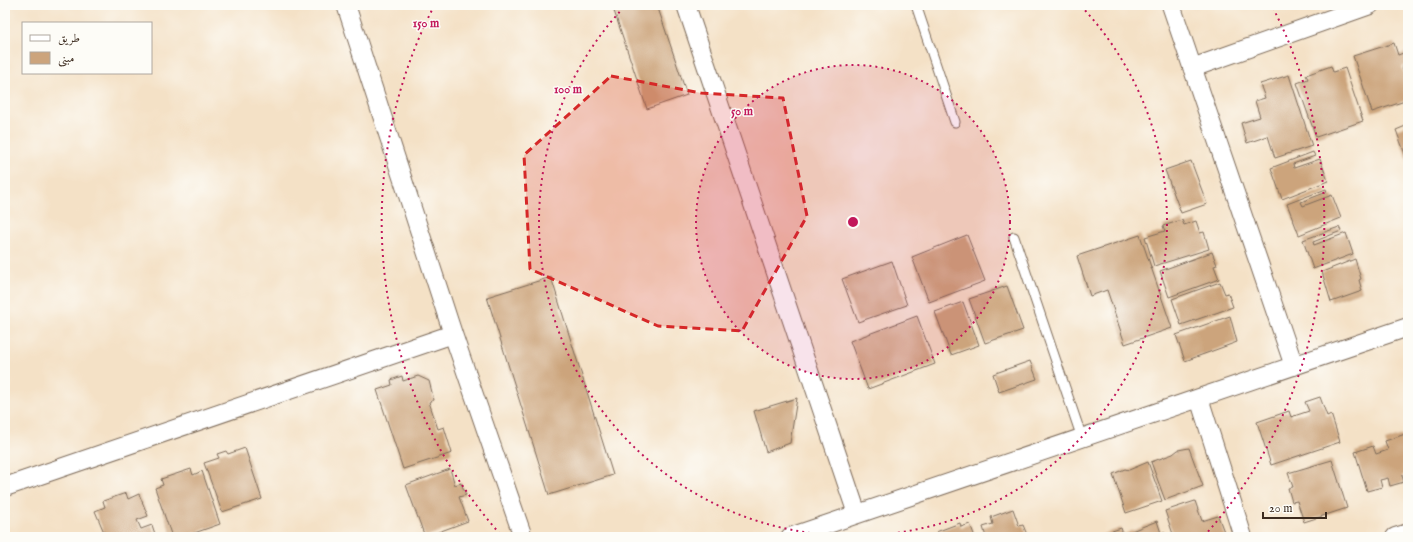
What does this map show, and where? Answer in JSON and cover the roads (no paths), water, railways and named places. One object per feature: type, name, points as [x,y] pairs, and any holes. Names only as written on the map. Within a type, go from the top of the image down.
[{"type":"street","points":[[346,5],[453,334],[524,537]]},
{"type":"street","points":[[686,5],[857,514]]},
{"type":"street","points":[[1170,5],[1294,366]]},
{"type":"street","points":[[1192,68],[1370,5]]},
{"type":"street","points":[[790,537],[1408,327]]},
{"type":"street","points":[[5,488],[453,334]]},
{"type":"street","points":[[1199,398],[1243,537]]},
{"type":"street","points":[[1395,537],[1408,533]]},
{"type":"lane","points":[[916,5],[955,122]]},
{"type":"lane","points":[[1014,237],[1082,438]]}]
